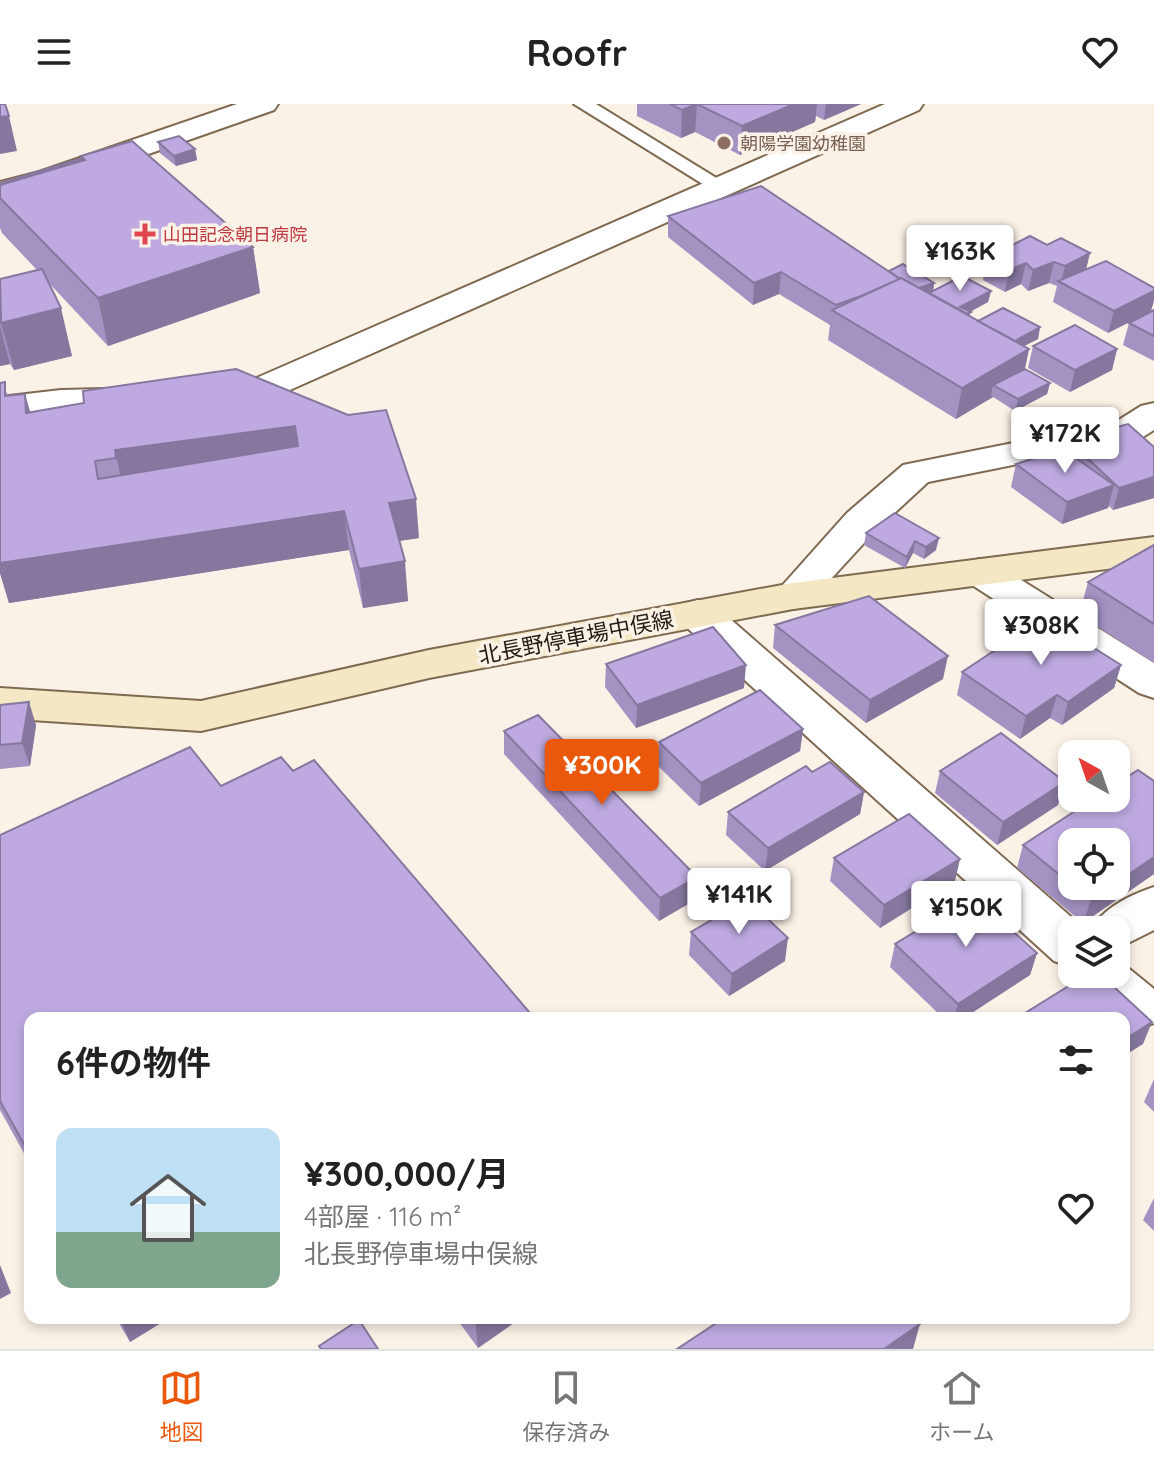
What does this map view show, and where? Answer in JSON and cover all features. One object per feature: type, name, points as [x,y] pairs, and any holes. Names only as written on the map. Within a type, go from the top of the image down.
[{"type":"main road","name":"北長野停車場中俣線","points":[[0,703],[201,716],[429,664],[793,596],[1154,550]]},
{"type":"street","points":[[0,191],[49,179],[264,104]]},
{"type":"street","points":[[0,408],[61,401],[252,393],[909,104]]},
{"type":"street","points":[[793,596],[861,522],[916,473],[1125,432],[1154,414]]},
{"type":"street","points":[[980,572],[1154,683]]},
{"type":"street","points":[[698,614],[1058,935]]},
{"type":"street","points":[[1130,921],[1154,906]]},
{"type":"street","points":[[1118,988],[1139,1007]]},
{"type":"lane","points":[[583,104],[721,187]]},
{"type":"building","points":[[0,104],[5,104],[9,116],[0,117]]},
{"type":"building","points":[[670,104],[696,104],[682,110]]},
{"type":"building","points":[[697,104],[794,104],[742,126]]},
{"type":"building","points":[[179,136],[195,149],[174,156],[158,142]]},
{"type":"building","points":[[132,141],[253,247],[98,298],[0,198],[0,185],[85,160],[81,156]]},
{"type":"building","points":[[82,160],[0,185],[0,183]]},
{"type":"building","points":[[761,186],[900,279],[836,305],[781,272],[754,283],[668,216]]},
{"type":"building","points":[[1030,236],[1047,245],[1061,238],[1090,253],[1065,266],[1054,262],[1033,270],[1026,263],[1009,270],[987,258]]},
{"type":"building","points":[[1106,261],[1154,288],[1154,291],[1114,311],[1058,281]]},
{"type":"building","points":[[903,264],[934,283],[919,288],[889,271]]},
{"type":"building","points":[[42,269],[61,308],[1,323],[0,279]]},
{"type":"building","points":[[962,276],[991,291],[960,307],[971,312],[967,314],[929,293]]},
{"type":"building","points":[[901,278],[1029,349],[962,388],[832,310]]},
{"type":"building","points":[[1003,308],[1040,327],[1015,341],[978,321]]},
{"type":"building","points":[[1154,310],[1154,336],[1129,323]]},
{"type":"building","points":[[1075,325],[1117,349],[1075,370],[1033,346]]},
{"type":"building","points":[[236,369],[348,415],[386,410],[416,499],[389,503],[405,561],[359,569],[344,511],[0,563],[0,383],[5,382],[5,396],[25,394],[26,413],[84,403],[83,391]],"holes":[[[295,426],[298,446],[98,479],[95,461],[116,458],[115,450]]]},
{"type":"building","points":[[1025,369],[1050,383],[1018,399],[993,385]]},
{"type":"building","points":[[1128,424],[1154,447],[1154,477],[1119,488],[1068,440]]},
{"type":"building","points":[[1063,449],[1114,485],[1067,502],[1016,464]]},
{"type":"building","points":[[895,513],[939,538],[926,547],[915,541],[907,557],[866,533]]},
{"type":"building","points":[[1154,545],[1154,624],[1088,582]]},
{"type":"building","points":[[869,596],[948,656],[870,700],[775,625]]},
{"type":"building","points":[[1045,617],[1121,665],[1068,702],[1057,695],[1026,716],[962,672]]},
{"type":"building","points":[[713,627],[746,665],[637,705],[606,664]]},
{"type":"building","points":[[760,690],[803,729],[701,783],[659,742]]},
{"type":"building","points":[[29,702],[22,743],[0,745],[0,705]]},
{"type":"building","points":[[538,715],[697,877],[660,898],[504,731]]},
{"type":"building","points":[[1001,733],[1058,777],[1058,787],[1003,822],[940,771]]},
{"type":"building","points":[[190,747],[221,786],[281,757],[293,771],[314,760],[529,1012],[24,1012],[24,1144],[0,1101],[0,835]]},
{"type":"building","points":[[830,762],[864,792],[768,848],[728,812],[806,766],[812,772]]},
{"type":"building","points":[[1138,770],[1154,781],[1154,857],[1130,873],[1130,828],[1058,828],[1058,874],[1023,845],[1074,812],[1130,812],[1130,775]]},
{"type":"building","points":[[909,814],[960,859],[884,905],[834,858]]},
{"type":"building","points":[[974,896],[1037,953],[958,1004],[895,944]]},
{"type":"building","points":[[747,899],[788,938],[732,974],[691,932]]},
{"type":"building","points":[[1065,988],[1115,988],[1152,1022],[1130,1036],[1130,1012],[1027,1012]]},
{"type":"building","points":[[353,1324],[362,1324],[378,1349],[321,1349],[319,1346]]},
{"type":"building","points":[[715,1324],[920,1324],[884,1349],[677,1349]]},
{"type":"place","name":"朝陽学園幼稚園","points":[[724,143]]},
{"type":"place","name":"山田記念朝日病院","points":[[145,234]]}]
